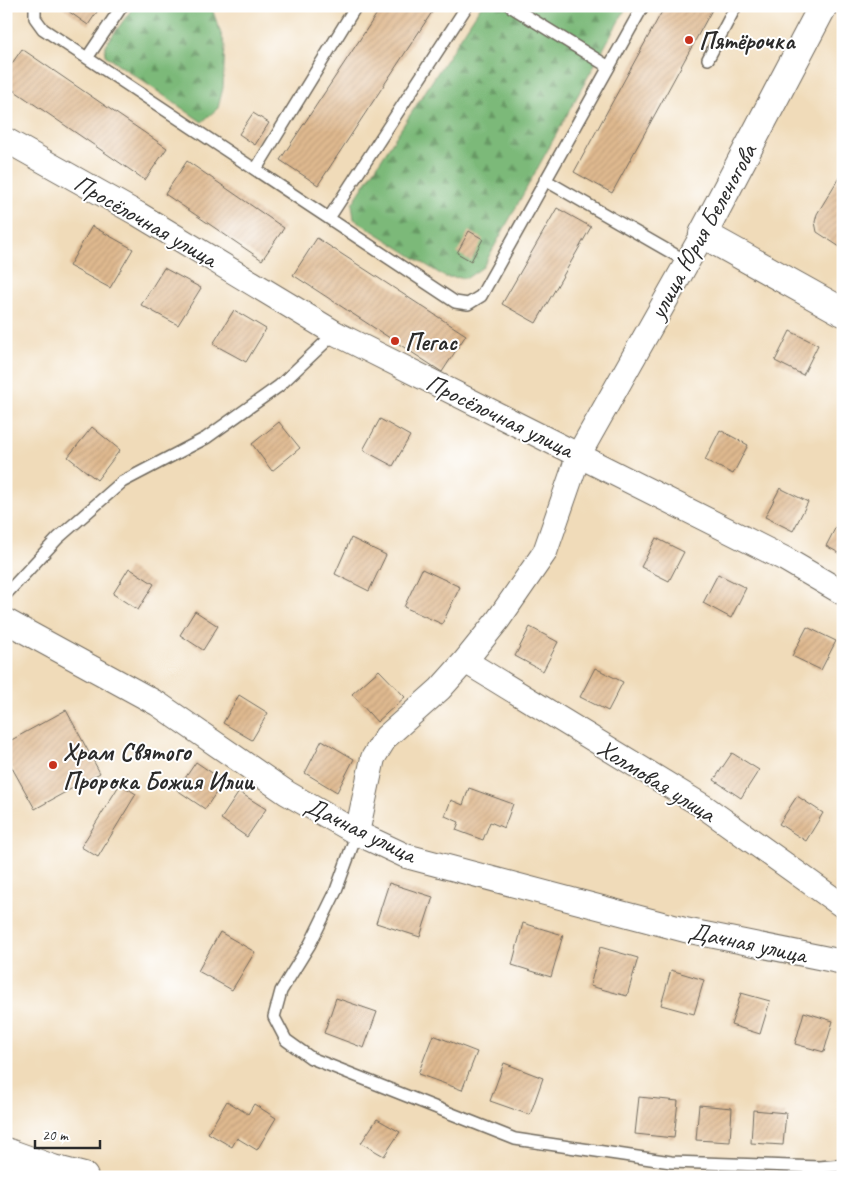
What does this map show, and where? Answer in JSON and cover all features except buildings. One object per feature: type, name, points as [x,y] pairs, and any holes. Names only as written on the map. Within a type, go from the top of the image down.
[{"type":"street","name":"улица Юрия Беленогова","points":[[357,833],[373,758],[386,737],[440,689],[465,661],[498,620],[545,552],[579,454],[686,260],[703,234],[823,6]]},
{"type":"street","name":"Просёлочная улица","points":[[6,140],[138,214],[335,333],[785,559],[843,593]]},
{"type":"street","points":[[703,234],[843,312]]},
{"type":"street","name":"Дачная улица","points":[[6,621],[158,704],[287,793],[357,833],[406,856],[686,930],[843,962]]},
{"type":"street","name":"Холмовая улица","points":[[465,661],[706,808],[843,906]]},
{"type":"street","points":[[6,1152],[53,1169],[84,1177]]},
{"type":"lane","points":[[35,6],[35,18],[43,29],[455,302],[468,304],[481,296],[643,6]]},
{"type":"lane","points":[[87,58],[122,6]]},
{"type":"lane","points":[[256,170],[356,6]]},
{"type":"lane","points":[[329,218],[467,6]]},
{"type":"lane","points":[[510,6],[609,67]]},
{"type":"lane","points":[[708,59],[736,6]]},
{"type":"lane","points":[[545,180],[686,260]]},
{"type":"lane","points":[[6,594],[58,538],[122,482],[206,438],[279,386],[335,333]]},
{"type":"lane","points":[[357,833],[336,893],[310,944],[281,991],[274,1017],[286,1040],[311,1058],[515,1139],[671,1162],[819,1167],[843,1165]]},
{"type":"green space","points":[[134,6],[211,6],[225,45],[223,88],[218,108],[202,122],[105,55],[105,46]]},
{"type":"green space","points":[[481,6],[627,6],[483,267],[467,278],[445,277],[354,219],[352,204]]},
{"type":"place","name":"Пятёрочка","points":[[689,40]]},
{"type":"place","name":"Пегас","points":[[395,341]]},
{"type":"place","name":"Храм Святого Пророка Божия Илии","points":[[53,765]]}]
